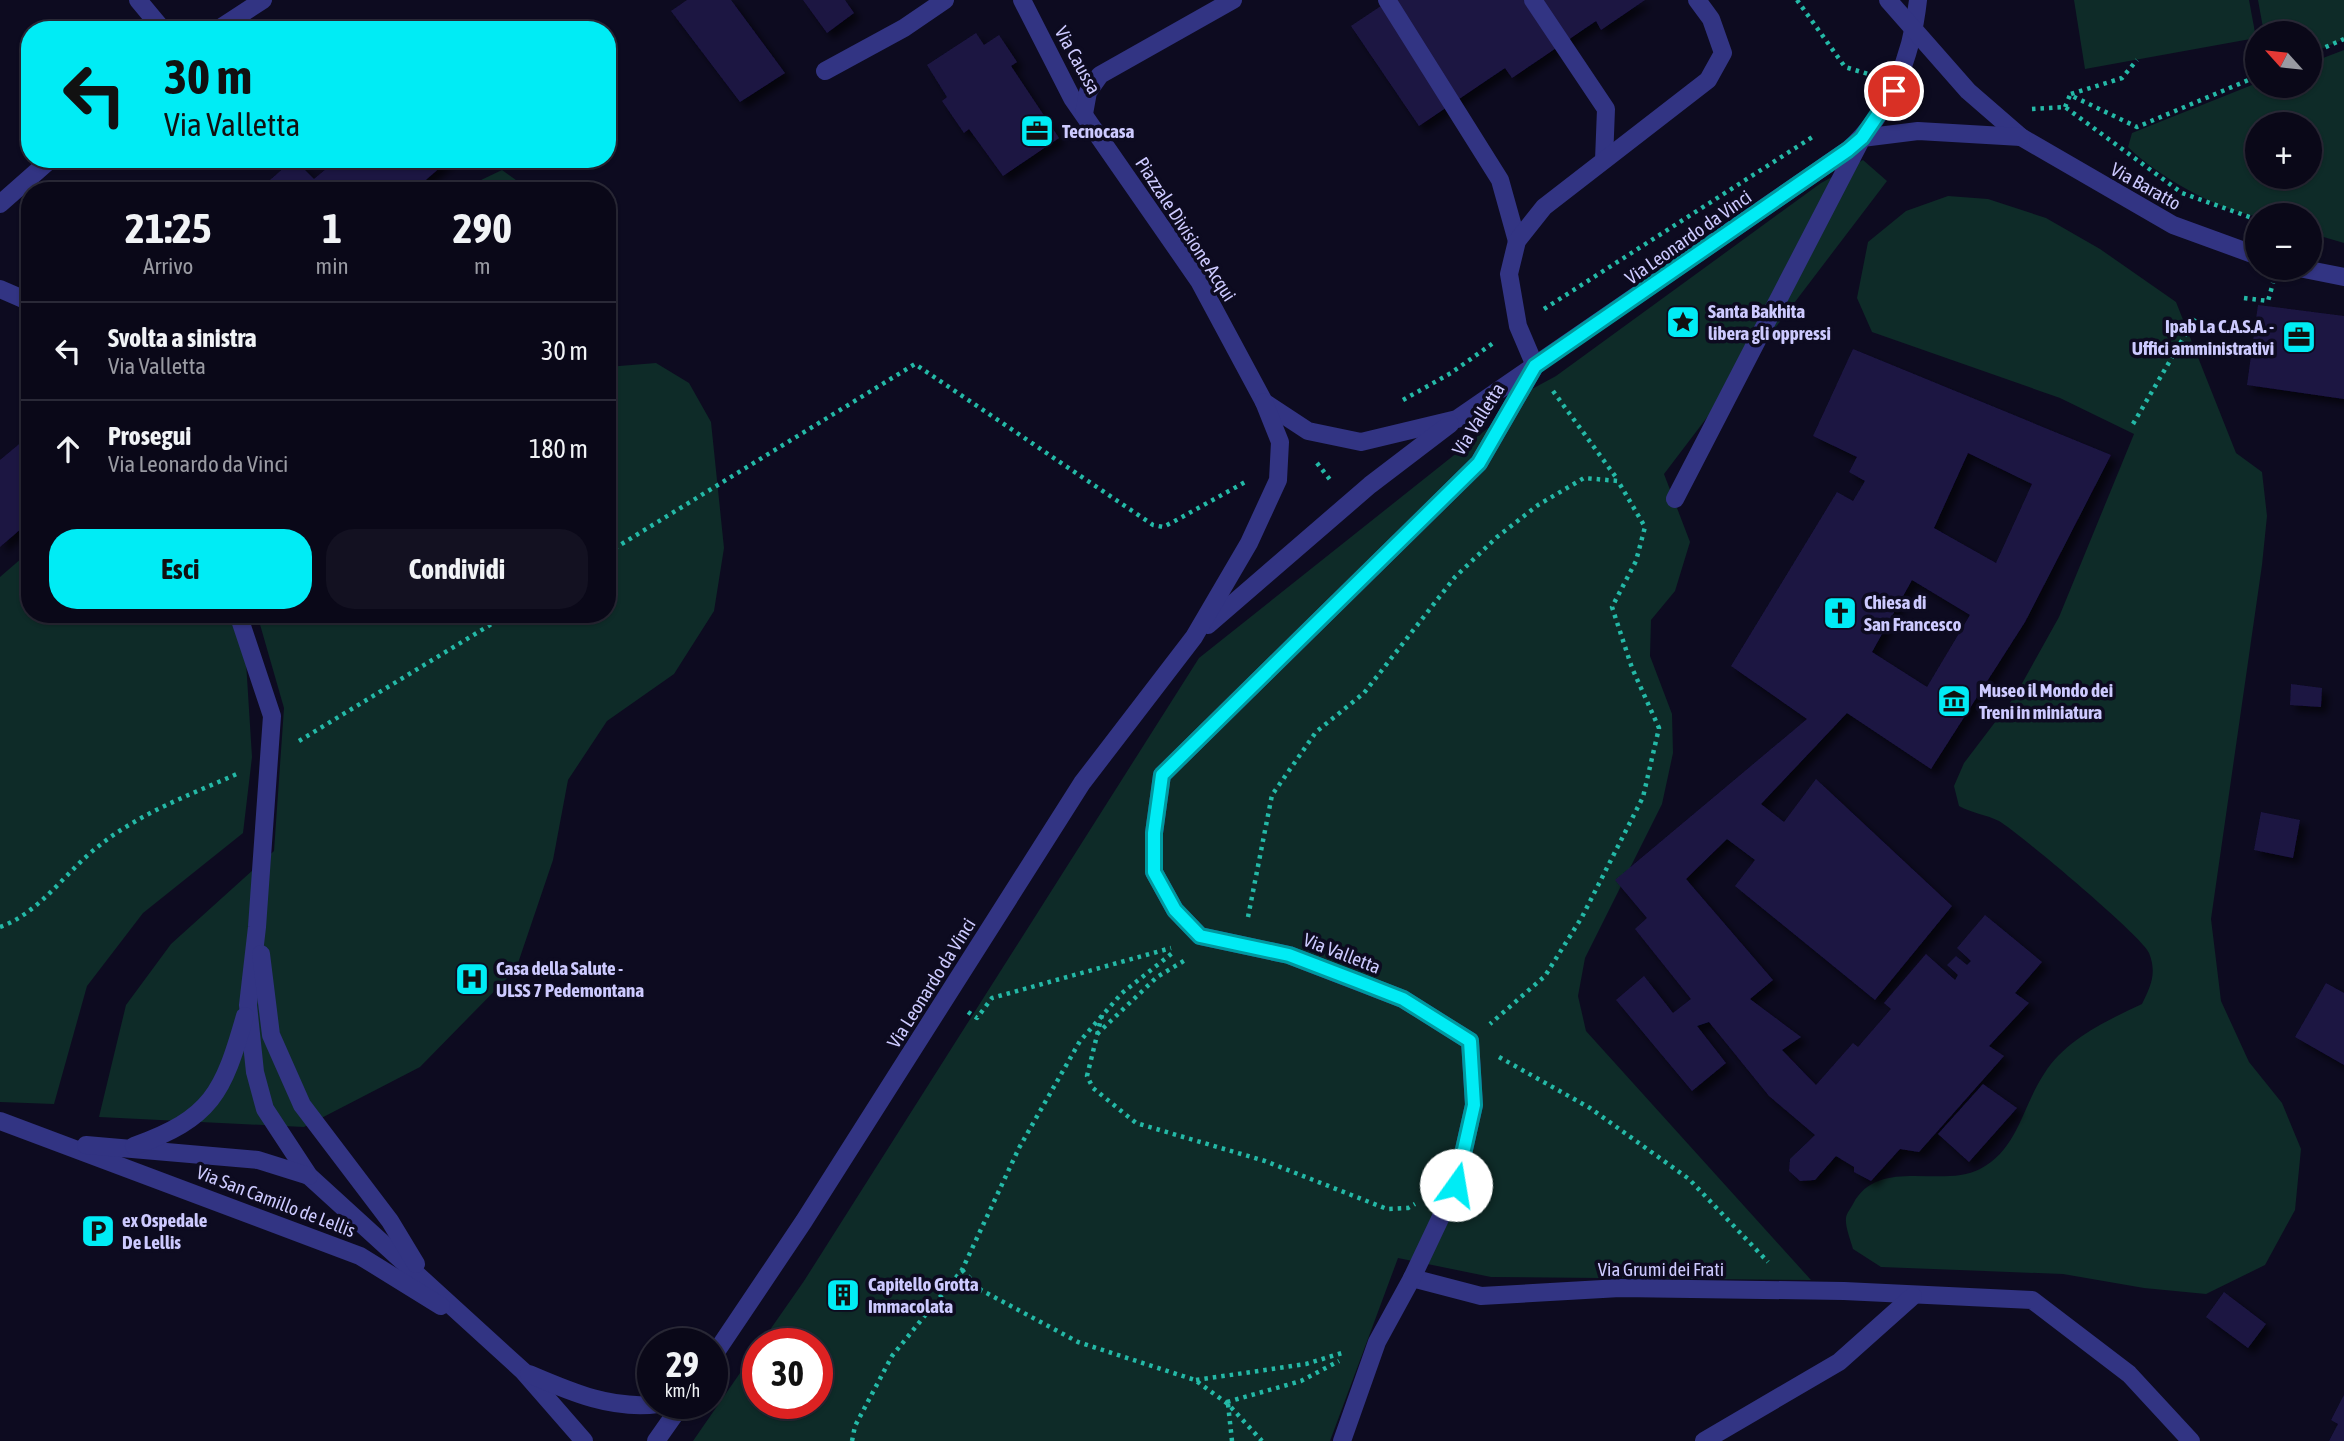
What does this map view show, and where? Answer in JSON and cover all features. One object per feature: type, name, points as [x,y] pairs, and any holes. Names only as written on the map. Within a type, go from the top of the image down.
[{"type":"street","points":[[138,0],[156,21]]},
{"type":"street","points":[[231,21],[263,0]]},
{"type":"street","points":[[825,71],[904,28],[945,0]]},
{"type":"street","name":"Via Caussa","points":[[1022,0],[1072,98],[1084,114]]},
{"type":"street","name":"Via Caussa","points":[[1084,114],[1088,92],[1100,75],[1233,0]]},
{"type":"street","points":[[1387,0],[1500,180],[1517,242]]},
{"type":"street","points":[[1534,0],[1606,109],[1604,160]]},
{"type":"street","points":[[1535,366],[1518,326],[1509,274],[1517,242],[1544,207],[1708,80],[1723,53],[1711,19],[1698,0]]},
{"type":"street","name":"Via Baratto","points":[[1888,0],[1914,33],[1968,91],[2021,137],[2173,225],[2245,251]]},
{"type":"street","points":[[1675,499],[1862,138],[1894,91],[1914,33],[1918,0]]},
{"type":"street","name":"Piazzale Divisione Acqui","points":[[1084,114],[1199,281],[1264,402],[1308,431],[1361,442],[1457,419],[1535,366]]},
{"type":"street","name":"Via Baratto","points":[[1862,138],[1918,131],[2021,137]]},
{"type":"street","name":"Via Leonardo da Vinci","points":[[1535,366],[1768,207],[1862,138]]},
{"type":"street","points":[[25,182],[41,168]]},
{"type":"street","points":[[0,204],[21,185]]},
{"type":"street","points":[[2322,273],[2344,277]]},
{"type":"street","points":[[0,289],[21,298]]},
{"type":"street","name":"Via Valletta","points":[[1470,1041],[1403,999],[1289,955],[1200,936],[1175,910],[1154,872],[1154,833],[1162,775],[1479,463],[1535,366]]},
{"type":"street","name":"Via Leonardo da Vinci","points":[[728,1334],[804,1221],[1082,783],[1194,637],[1248,543],[1279,480],[1280,442],[1264,402]]},
{"type":"street","name":"Via Leonardo da Vinci","points":[[1194,637],[1370,485],[1457,419]]},
{"type":"street","name":"Via San Camillo de Lellis","points":[[241,623],[272,716],[257,927],[248,1005],[255,1072],[265,1109],[309,1176],[523,1371],[584,1441]]},
{"type":"street","name":"Via San Camillo de Lellis","points":[[257,927],[271,1035],[302,1105],[390,1221],[426,1281]]},
{"type":"street","points":[[128,1149],[174,1132],[213,1097],[229,1069],[248,1005]]},
{"type":"street","points":[[1342,1441],[1377,1342],[1412,1278],[1456,1185],[1474,1105],[1470,1041]]},
{"type":"street","name":"Via San Camillo de Lellis","points":[[0,1121],[62,1142],[360,1256],[464,1320]]},
{"type":"street","name":"Via San Camillo de Lellis","points":[[62,1142],[258,1160],[309,1176]]},
{"type":"street","name":"Via Grumi dei Frati","points":[[1412,1278],[1481,1296],[1620,1288],[1795,1290],[2032,1300],[2129,1374],[2191,1441]]},
{"type":"street","points":[[1704,1441],[1839,1363],[1913,1296]]},
{"type":"street","points":[[523,1371],[596,1400],[637,1406]]},
{"type":"street","points":[[656,1441],[671,1419]]},
{"type":"path","points":[[1797,0],[1845,67],[1869,75]]},
{"type":"path","points":[[2322,49],[2344,39]]},
{"type":"path","points":[[2070,94],[2122,78],[2137,60]]},
{"type":"path","points":[[2070,94],[2137,127],[2245,81]]},
{"type":"path","points":[[2070,94],[2065,107],[2182,193],[2245,215]]},
{"type":"path","points":[[2244,298],[2254,302],[2268,301],[2273,284]]},
{"type":"path","points":[[2133,424],[2195,317]]},
{"type":"path","points":[[1535,366],[1618,481],[1645,527],[1636,561],[1612,607],[1632,668],[1659,727],[1643,797],[1582,917],[1545,976],[1470,1041],[1590,1108],[1689,1179],[1795,1290]]},
{"type":"path","points":[[1243,946],[1272,795],[1316,732],[1364,693],[1455,577],[1518,521],[1584,478],[1618,481]]},
{"type":"path","points":[[852,1441],[855,1426],[892,1356],[962,1270],[1019,1148],[1070,1057],[1122,993],[1185,943],[992,998],[977,1018],[946,998]]},
{"type":"path","points":[[1097,1034],[1157,977],[1187,959],[1201,958]]},
{"type":"path","points":[[1102,1015],[1087,1076],[1093,1088],[1136,1123],[1265,1161],[1387,1209],[1408,1208],[1418,1202]]},
{"type":"path","points":[[962,1270],[981,1290],[1078,1342],[1195,1380],[1228,1403],[1262,1441]]},
{"type":"path","points":[[1195,1380],[1306,1364],[1377,1342]]},
{"type":"path","points":[[1228,1403],[1301,1381],[1377,1342]]},
{"type":"path","points":[[1228,1403],[1232,1441]]},
{"type":"green space","points":[[2074,0],[2249,0],[2253,21],[2245,21],[2245,40],[2085,69]]},
{"type":"green space","points":[[2258,0],[2344,0],[2344,39],[2322,49],[2322,21],[2262,21]]},
{"type":"green space","points":[[2344,50],[2344,243],[2322,237],[2322,203],[2245,203],[2245,214],[2224,207],[2188,190],[2140,158],[2128,147],[2132,133],[2245,88],[2245,98],[2322,98],[2322,58]]},
{"type":"green space","points":[[1863,160],[1887,181],[1664,474],[1690,542],[1675,591],[1651,620],[1650,656],[1672,714],[1673,753],[1662,804],[1585,958],[1578,996],[1586,1031],[1811,1280],[1491,1277],[1398,1258],[1330,1441],[693,1441],[708,1419],[728,1419],[728,1390],[742,1370],[742,1419],[833,1419],[833,1328],[771,1328],[804,1281],[1199,658],[1517,405],[1532,389],[1556,376],[1821,183]]},
{"type":"green space","points":[[502,170],[519,182],[477,182]]},
{"type":"green space","points":[[1948,196],[1988,199],[2046,218],[2100,249],[2176,302],[2236,453],[2262,472],[2267,516],[2262,565],[2211,919],[2221,1001],[2249,1062],[2282,1103],[2301,1149],[2295,1210],[2265,1265],[2206,1294],[2144,1288],[2063,1274],[1881,1267],[1853,1249],[1847,1230],[1846,1216],[1853,1204],[1864,1190],[1878,1181],[1894,1177],[1965,1174],[1993,1161],[2011,1139],[2036,1087],[2053,1062],[2088,1032],[2142,1004],[2153,973],[2149,953],[2142,944],[2080,886],[1999,821],[1959,806],[1954,786],[1964,763],[2015,696],[2059,617],[2134,434],[2060,398],[1872,332],[1857,298],[1868,242],[1906,211]]},
{"type":"green space","points":[[656,363],[689,383],[711,422],[724,548],[714,611],[674,674],[607,721],[568,780],[553,860],[516,969],[420,1067],[304,1127],[99,1117],[126,1005],[171,944],[274,851],[284,708],[260,623],[616,623],[616,366]]},
{"type":"green space","points":[[21,559],[21,623],[244,623],[252,757],[243,833],[143,913],[87,986],[54,1104],[0,1102],[0,577]]},
{"type":"building","points":[[687,0],[731,0],[785,73],[740,102],[671,11]]},
{"type":"building","points":[[803,0],[845,0],[854,13],[827,33]]},
{"type":"building","points":[[1390,0],[1645,0],[1601,30],[1596,21],[1512,78],[1505,68],[1419,126],[1351,26]]},
{"type":"building","points":[[976,33],[984,45],[999,35],[1017,62],[1011,66],[1059,138],[1003,176],[969,129],[964,133],[942,101],[947,97],[927,65]]},
{"type":"building","points":[[284,168],[303,168],[314,179],[327,168],[440,168],[423,182],[268,182]]},
{"type":"building","name":"Ipab La C.A.S.A. - Uffici amministrativi","points":[[2258,305],[2344,316],[2344,399],[2247,385]]},
{"type":"building","points":[[1853,349],[2111,455],[2025,622],[1931,769],[1847,713],[1761,804],[1784,822],[1816,779],[1952,906],[1875,1000],[1735,886],[1755,860],[1727,839],[1686,879],[1773,980],[1750,999],[1801,1037],[1782,1050],[1816,1085],[1853,1043],[1858,1047],[1891,1009],[1884,1003],[1926,954],[1955,980],[1958,975],[1947,965],[1956,956],[1967,965],[1971,961],[1957,948],[1985,915],[2042,962],[2015,993],[2029,1003],[1989,1046],[2004,1056],[1919,1152],[1900,1149],[1871,1181],[1854,1172],[1854,1167],[1836,1156],[1815,1180],[1800,1181],[1789,1171],[1790,1159],[1815,1135],[1769,1096],[1709,1022],[1697,1026],[1726,1063],[1692,1091],[1616,1000],[1644,976],[1673,1013],[1691,999],[1635,929],[1647,918],[1615,880],[1807,719],[1731,666],[1837,492],[1853,501],[1865,481],[1849,472],[1857,457],[1813,436]],"holes":[[[1968,453],[2032,484],[1996,563],[1934,528]],[[1912,580],[1970,615],[1927,687],[1872,652]]]},
{"type":"building","points":[[21,442],[21,529],[0,547],[0,460]]},
{"type":"building","points":[[2291,684],[2322,688],[2321,707],[2290,705]]},
{"type":"building","points":[[2261,812],[2300,820],[2293,858],[2254,850]]},
{"type":"building","points":[[2326,983],[2344,993],[2344,1065],[2295,1037]]},
{"type":"building","points":[[1983,1084],[2017,1108],[1969,1162],[1938,1134]]},
{"type":"building","name":"Capitello Grotta Immacolata","points":[[844,1285],[851,1290],[842,1305],[834,1300]]},
{"type":"building","points":[[2224,1292],[2266,1324],[2248,1348],[2206,1317]]},
{"type":"building","points":[[2344,1395],[2344,1441],[2329,1441],[2338,1424],[2331,1420]]},
{"type":"place","name":"Tecnocasa","points":[[1037,131]]},
{"type":"place","name":"Santa Bakhita libera gli oppressi","points":[[1683,322]]},
{"type":"place","name":"Ipab La C.A.S.A. - Uffici amministrativi","points":[[2299,337]]},
{"type":"place","name":"Chiesa di San Francesco","points":[[1840,613]]},
{"type":"place","name":"Museo il Mondo dei Treni in miniatura","points":[[1954,701]]},
{"type":"place","name":"Casa della Salute - ULSS 7 Pedemontana","points":[[472,979]]},
{"type":"place","name":"ex Ospedale De Lellis","points":[[98,1231]]},
{"type":"place","name":"Capitello Grotta Immacolata","points":[[843,1295]]},
{"type":"route","points":[[1456,1185],[1474,1105],[1470,1041],[1403,999],[1357,981],[1289,955],[1200,936],[1175,910],[1154,872],[1154,833],[1162,775],[1479,463],[1535,366],[1848,150],[1862,138],[1894,91]]}]
